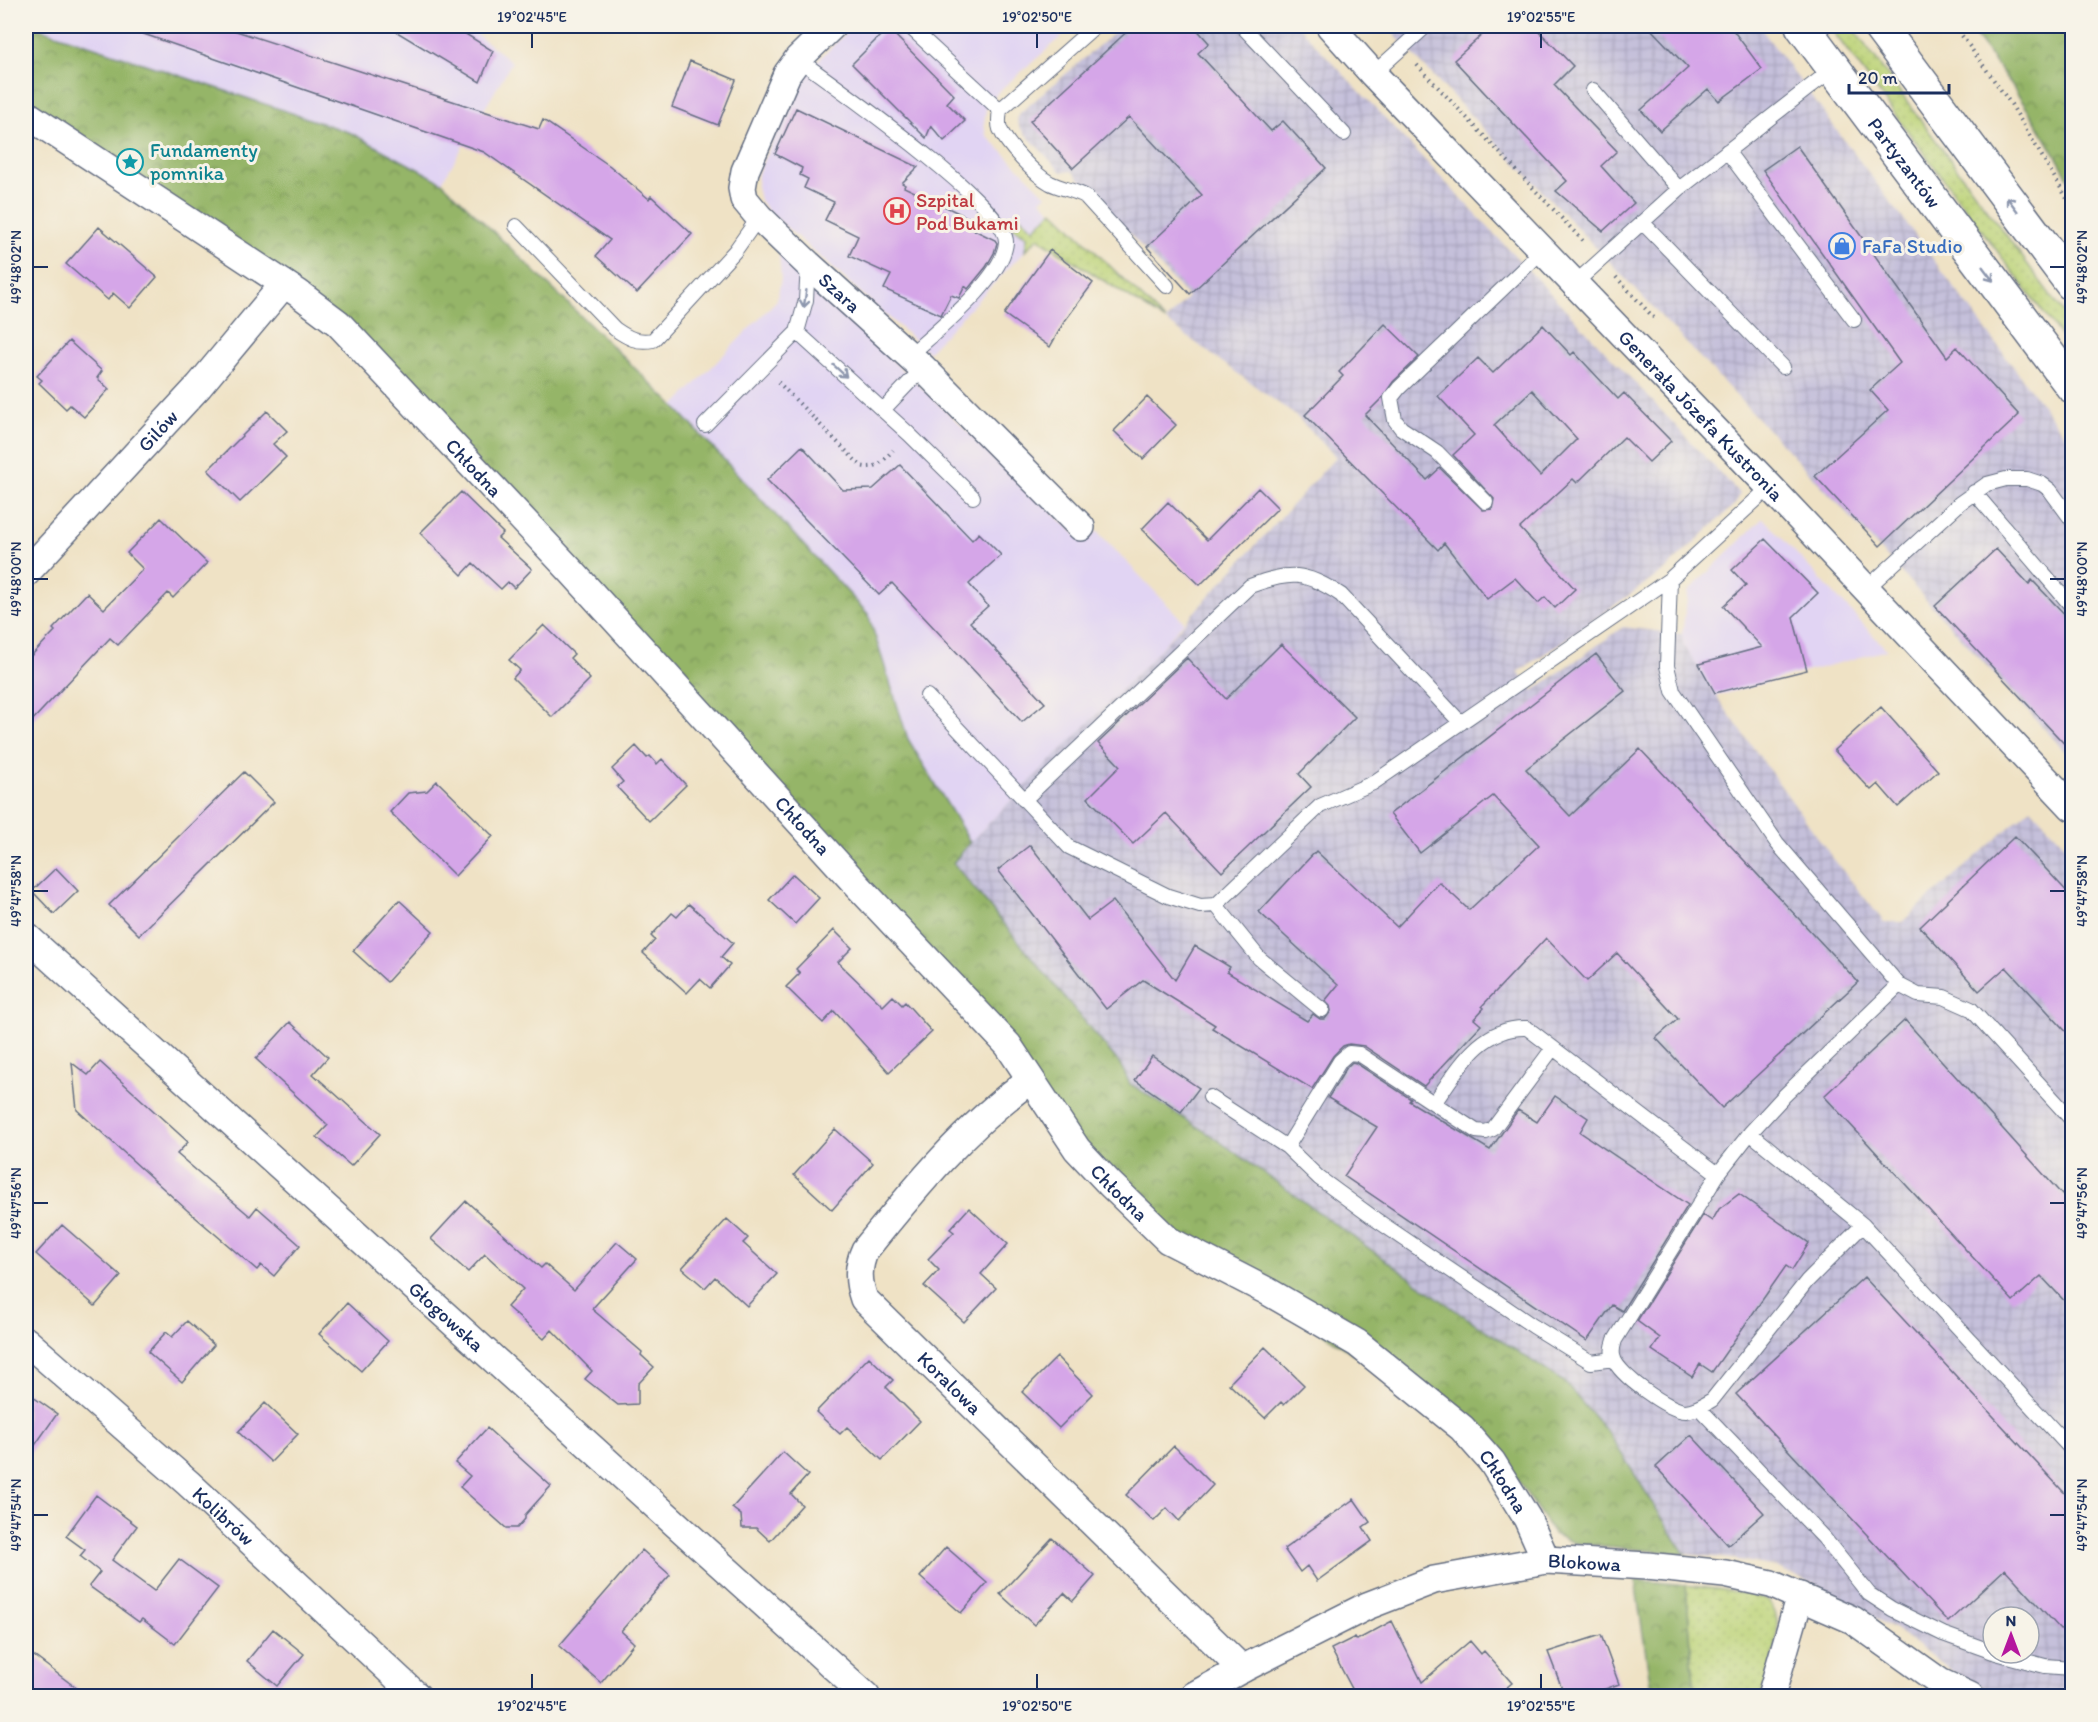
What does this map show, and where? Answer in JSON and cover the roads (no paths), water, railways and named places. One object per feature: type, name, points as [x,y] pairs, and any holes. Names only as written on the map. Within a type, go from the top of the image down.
[{"type":"main road","name":"Partyzantów","points":[[1802,26],[2073,386]]},
{"type":"main road","points":[[1887,31],[2073,284]]},
{"type":"street","name":"Szara","points":[[832,26],[798,59],[787,74],[745,171],[742,188],[744,199],[759,217],[808,264],[916,362],[1081,527]]},
{"type":"street","name":"Generała Józefa Kustronia","points":[[1330,26],[1373,74],[1770,487],[2073,807]]},
{"type":"street","name":"Chłodna","points":[[26,114],[284,284],[338,323],[572,572],[857,885],[1008,1044],[1077,1149],[1168,1240],[1267,1291],[1357,1343],[1462,1428],[1492,1462],[1527,1518],[1546,1560]]},
{"type":"street","name":"Gilów","points":[[26,573],[199,386],[284,284]]},
{"type":"street","name":"Głogowska","points":[[26,936],[866,1696]]},
{"type":"street","name":"Koralowa","points":[[1030,1080],[998,1103],[922,1179],[865,1250],[860,1262],[860,1286],[864,1299],[1242,1669]]},
{"type":"street","name":"Kolibrów","points":[[26,1341],[188,1483],[417,1696]]},
{"type":"street","name":"Blokowa","points":[[1193,1696],[1367,1606],[1434,1580],[1546,1560],[1647,1566],[1725,1574],[1771,1584],[1853,1620],[1940,1682],[1971,1696]]},
{"type":"street","points":[[1771,1696],[1800,1596]]},
{"type":"lane","points":[[909,26],[1000,110]]},
{"type":"lane","points":[[1095,26],[1000,110],[998,126],[1006,140],[1041,177],[1085,196],[1167,286]]},
{"type":"lane","points":[[1242,26],[1344,134]]},
{"type":"lane","points":[[1373,74],[1426,26]]},
{"type":"lane","points":[[798,59],[909,141],[975,198],[999,223],[1005,236],[1006,244],[1001,259],[976,294],[916,362],[883,410]]},
{"type":"lane","points":[[1574,284],[1679,189],[1834,68]]},
{"type":"lane","points":[[1593,90],[1679,189]]},
{"type":"lane","points":[[1727,151],[1854,320]]},
{"type":"lane","points":[[516,226],[615,329],[636,341],[645,342],[653,340],[661,332],[735,251],[759,217]]},
{"type":"lane","points":[[1642,222],[1783,367]]},
{"type":"lane","points":[[1486,502],[1437,452],[1401,428],[1395,420],[1391,398],[1398,388],[1542,251]]},
{"type":"lane","points":[[705,425],[797,332],[806,300],[808,264]]},
{"type":"lane","points":[[797,332],[909,434],[973,497]]},
{"type":"lane","points":[[1866,589],[1974,492],[1987,484],[2006,479],[2027,479],[2042,484],[2050,490],[2073,520]]},
{"type":"lane","points":[[927,696],[1069,847],[1168,896],[1200,906],[1216,905],[1320,806],[1373,783],[1670,579],[1770,487]]},
{"type":"lane","points":[[1974,492],[2068,603],[2073,600]]},
{"type":"lane","points":[[1024,800],[1250,586],[1271,578],[1296,575],[1319,581],[1341,596],[1461,723]]},
{"type":"lane","points":[[1670,579],[1667,666],[1673,691],[1778,843],[1899,985],[1918,995],[1944,997],[1971,1009],[2073,1120]]},
{"type":"lane","points":[[1216,905],[1259,957],[1322,1010]]},
{"type":"lane","points":[[1863,1225],[1807,1281],[1712,1400],[1699,1408],[1684,1411],[1674,1408],[1629,1379],[1614,1359],[1612,1349],[1615,1340],[1718,1174],[1750,1133],[1784,1096],[1899,985]]},
{"type":"lane","points":[[1434,1103],[1470,1053],[1484,1040],[1503,1030],[1527,1028],[1718,1174]]},
{"type":"lane","points":[[1287,1147],[1340,1061],[1349,1053],[1359,1054],[1476,1131],[1493,1129],[1552,1048]]},
{"type":"lane","points":[[1210,1097],[1287,1147],[1319,1178],[1374,1219],[1533,1326],[1591,1362],[1614,1359]]},
{"type":"lane","points":[[1750,1133],[1863,1225],[2073,1450]]},
{"type":"lane","points":[[1699,1408],[1824,1538],[1869,1593],[1892,1609],[1943,1635],[1981,1648]]},
{"type":"lane","points":[[2040,1665],[2073,1668]]},
{"type":"place","name":"Fundamenty pomnika","points":[[130,162]]},
{"type":"place","name":"Szpital Pod Bukami","points":[[897,211]]},
{"type":"place","name":"FaFa Studio","points":[[1842,246]]}]
